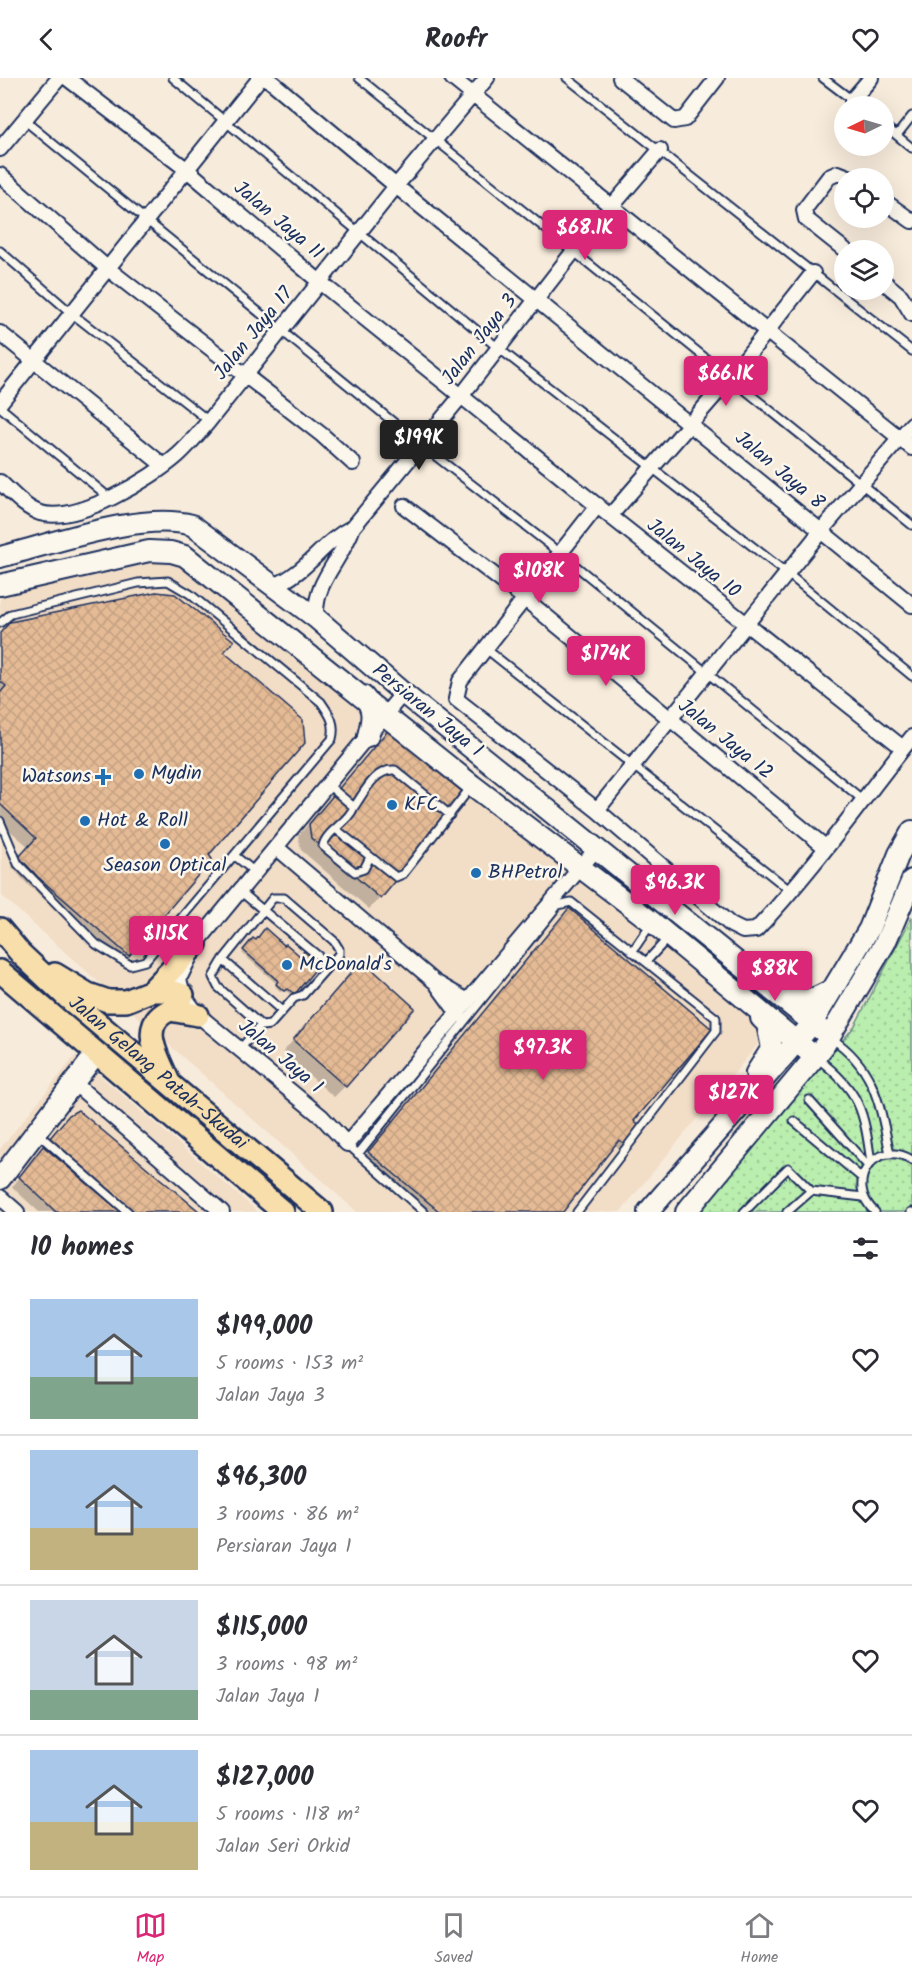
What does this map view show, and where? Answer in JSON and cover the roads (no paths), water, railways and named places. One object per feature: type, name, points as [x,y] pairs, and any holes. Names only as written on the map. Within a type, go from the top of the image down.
[{"type":"main road","name":"Persiaran Jaya 1","points":[[0,557],[87,535],[158,521],[172,520],[192,525],[316,618],[403,693],[597,848],[760,984],[811,1025],[830,1037]]},
{"type":"main road","points":[[87,535],[79,545],[82,558],[89,563]]},
{"type":"main road","name":"Persiaran Jaya 1","points":[[0,585],[89,563],[149,552],[171,552],[185,556],[361,694],[472,785],[670,936],[742,999],[815,1057]]},
{"type":"main road","points":[[361,694],[372,711],[368,736]]},
{"type":"main road","points":[[648,1212],[811,1025],[869,929],[899,854],[912,831]]},
{"type":"main road","points":[[686,1212],[830,1037],[885,943],[912,880]]},
{"type":"main road","name":"Jalan Gelang Patah-Skudai","points":[[0,929],[21,954],[69,999],[322,1212]]},
{"type":"main road","points":[[151,991],[196,944]]},
{"type":"main road","points":[[21,954],[88,994],[108,1001],[126,1001],[151,991],[171,991],[183,995]]},
{"type":"main road","name":"Jalan Gelang Patah-Skudai","points":[[0,971],[95,1055],[283,1212]]},
{"type":"main road","points":[[760,984],[792,998],[806,1000],[817,999],[836,987]]},
{"type":"main road","points":[[674,1184],[712,1126],[767,1060],[772,1048],[767,1024],[742,999]]},
{"type":"main road","points":[[170,1084],[152,1040],[152,1027],[163,1013],[170,1010],[198,1015]]},
{"type":"main road","points":[[0,1179],[95,1055]]},
{"type":"street","points":[[0,149],[59,78]]},
{"type":"street","name":"Jalan Jaya 11","points":[[67,78],[186,169],[321,283],[462,395]]},
{"type":"street","points":[[0,405],[70,312],[260,78]]},
{"type":"street","name":"Jalan Jaya 8","points":[[267,78],[396,186],[912,605]]},
{"type":"street","points":[[452,78],[912,448]]},
{"type":"street","name":"Jalan Jaya 17","points":[[0,482],[32,509],[42,514],[71,513],[111,499],[178,455],[209,421],[396,186],[487,78]]},
{"type":"street","points":[[620,78],[674,120],[685,119],[717,78]]},
{"type":"street","points":[[860,96],[871,78]]},
{"type":"street","name":"Jalan Jaya 3","points":[[353,527],[462,395],[573,252],[660,150]]},
{"type":"street","points":[[0,175],[107,268],[353,462]]},
{"type":"street","points":[[834,177],[829,177],[804,210],[804,216],[834,242]]},
{"type":"street","points":[[894,207],[911,217]]},
{"type":"street","points":[[610,516],[729,379],[813,273]]},
{"type":"street","points":[[894,290],[910,305]]},
{"type":"street","points":[[0,333],[164,466]]},
{"type":"street","name":"Jalan Jaya 10","points":[[462,395],[745,626],[908,742]]},
{"type":"street","points":[[597,810],[860,483],[912,424]]},
{"type":"street","points":[[598,505],[485,648],[457,688],[456,699],[597,810],[730,925],[743,931],[756,930],[792,892],[908,742]]},
{"type":"street","name":"Jalan Jaya 12","points":[[404,506],[524,598],[825,847]]},
{"type":"street","points":[[274,586],[298,574],[336,535],[353,527]]},
{"type":"street","points":[[316,618],[317,594],[347,545],[353,527]]},
{"type":"street","points":[[183,995],[180,975],[196,944],[403,693]]},
{"type":"street","points":[[276,847],[435,982],[472,1004]]},
{"type":"street","points":[[352,1149],[462,1017],[597,848]]},
{"type":"street","points":[[435,982],[462,1017]]},
{"type":"street","name":"Jalan Jaya 1","points":[[183,995],[198,1015],[322,1117],[352,1149]]},
{"type":"street","points":[[73,1082],[215,1210]]},
{"type":"lane","points":[[173,78],[227,120],[497,347],[788,574],[912,676]]},
{"type":"lane","points":[[359,78],[912,525]]},
{"type":"lane","points":[[567,78],[912,351]]},
{"type":"lane","points":[[823,78],[847,96]]},
{"type":"lane","points":[[897,135],[912,116]]},
{"type":"lane","points":[[24,119],[420,444],[560,553],[863,800]]},
{"type":"lane","points":[[894,133],[912,148]]},
{"type":"lane","points":[[0,251],[70,312],[209,421]]},
{"type":"lane","points":[[0,405],[111,499]]},
{"type":"lane","points":[[0,623],[11,614],[138,583],[168,581],[190,594],[321,702],[333,719],[332,739],[146,961],[130,965],[96,944],[18,864],[0,821]]},
{"type":"lane","points":[[485,648],[792,892]]},
{"type":"lane","points":[[370,857],[363,869],[356,872],[323,846],[325,840],[338,830],[378,774],[388,769],[395,770],[450,815]]},
{"type":"lane","points":[[328,785],[354,807]]},
{"type":"lane","points":[[338,830],[396,877],[403,874],[472,785]]},
{"type":"lane","points":[[235,856],[255,872]]},
{"type":"lane","points":[[240,891],[329,964]]},
{"type":"lane","points":[[240,1049],[260,1026],[270,1025],[294,998],[303,995],[339,954],[338,945],[284,898],[273,898],[213,973],[214,983],[260,1026]]},
{"type":"lane","points":[[472,1004],[558,905],[571,902],[716,1018],[716,1031],[577,1212]]},
{"type":"lane","points":[[632,952],[652,922]]},
{"type":"lane","points":[[646,962],[670,936]]},
{"type":"lane","points":[[223,960],[282,1011]]},
{"type":"lane","points":[[830,1037],[848,1050],[864,1068],[873,1086],[890,1154]]},
{"type":"lane","points":[[815,1057],[841,1076],[857,1100],[867,1133],[870,1164]]},
{"type":"lane","points":[[809,1100],[870,1164]]},
{"type":"lane","points":[[794,1121],[862,1178]]},
{"type":"lane","points":[[36,1132],[128,1212]]},
{"type":"lane","points":[[352,1149],[424,1212]]},
{"type":"lane","points":[[875,1212],[863,1197],[862,1178],[870,1164],[890,1154],[906,1156],[912,1160]]},
{"type":"lane","points":[[744,1212],[788,1168],[811,1191],[863,1197]]},
{"type":"lane","points":[[786,1212],[811,1191]]},
{"type":"place","name":"Mydin","points":[[139,774]]},
{"type":"place","name":"Watsons","points":[[103,777]]},
{"type":"place","name":"KFC","points":[[392,805]]},
{"type":"place","name":"Hot & Roll","points":[[85,821]]},
{"type":"place","name":"Season Optical","points":[[165,844]]},
{"type":"place","name":"BHPetrol","points":[[476,873]]},
{"type":"place","name":"McDonald's","points":[[287,965]]}]
